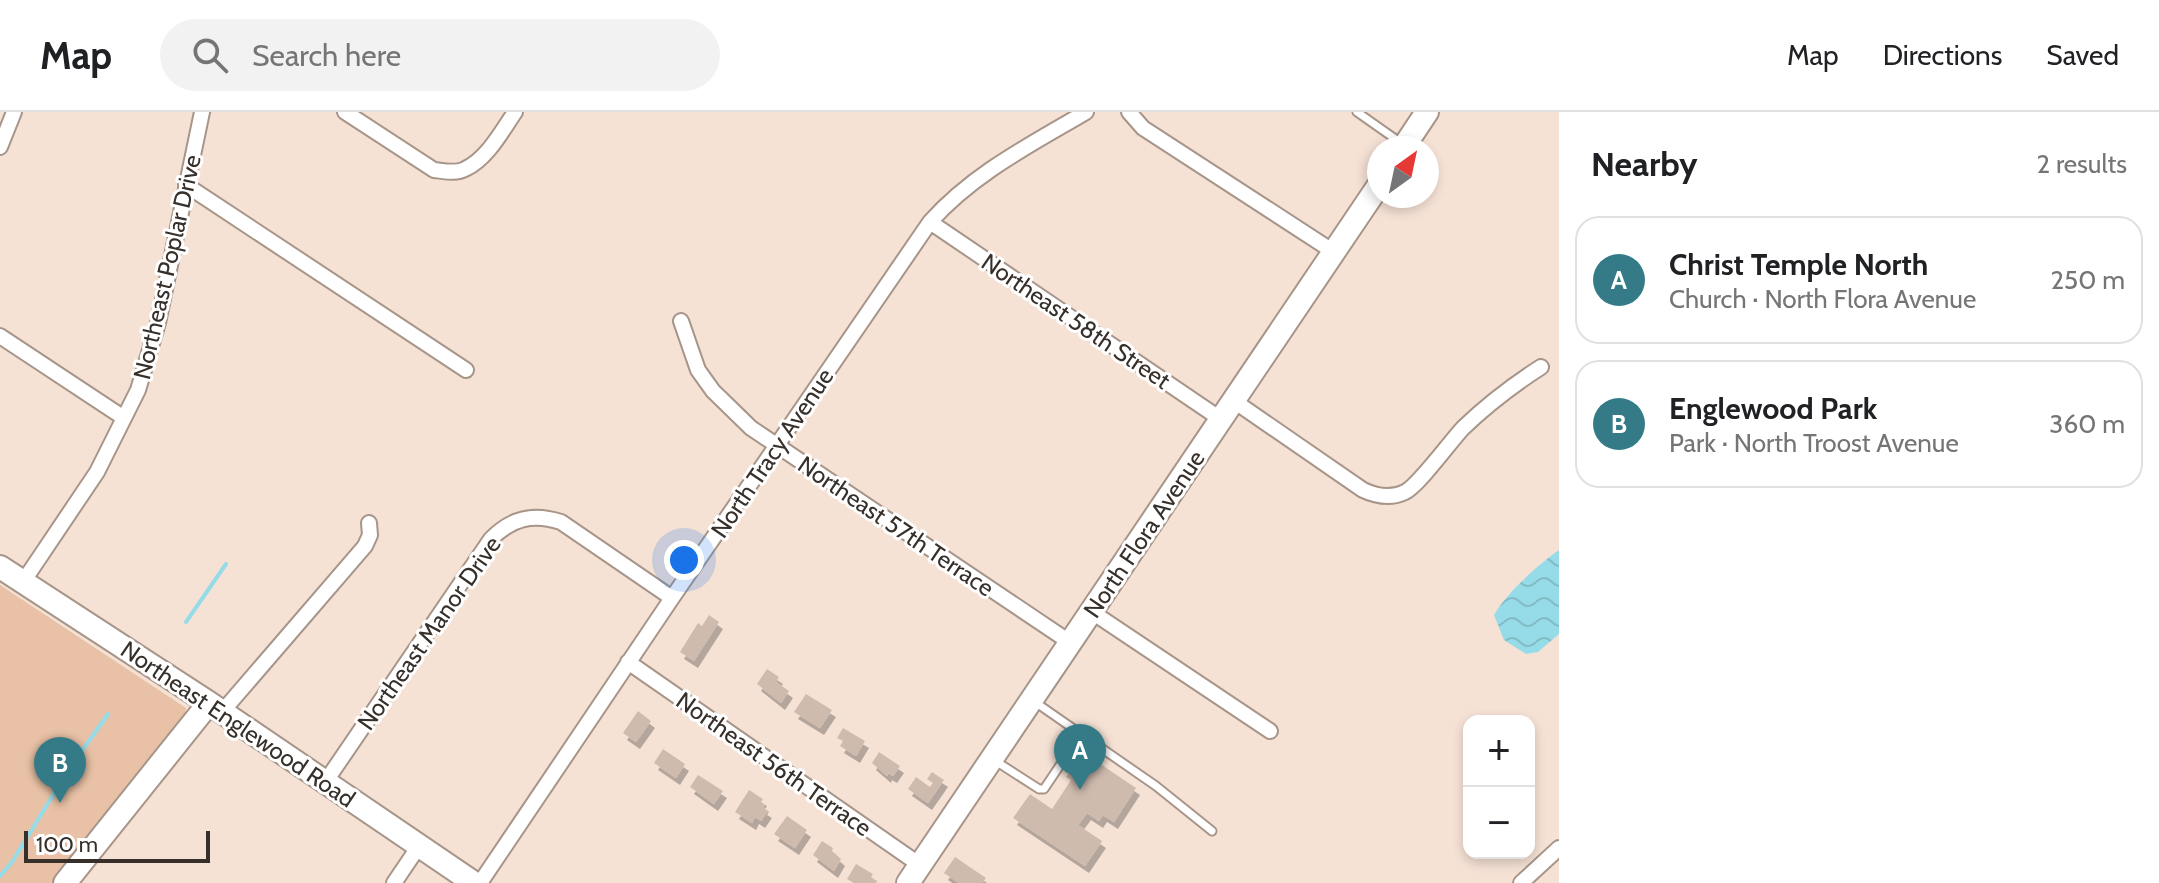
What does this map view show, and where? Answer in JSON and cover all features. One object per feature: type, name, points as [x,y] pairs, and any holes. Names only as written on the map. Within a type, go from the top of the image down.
[{"type":"street","points":[[0,147],[14,112]]},
{"type":"street","name":"Northeast Poplar Drive","points":[[23,582],[97,472],[138,390],[158,323],[202,112]]},
{"type":"street","points":[[345,112],[434,170],[464,170],[479,159],[515,112]]},
{"type":"street","name":"North Tracy Avenue","points":[[480,883],[930,222],[968,184],[989,169],[1086,112]]},
{"type":"street","points":[[1129,112],[1143,128],[1334,252]]},
{"type":"street","points":[[1411,136],[1427,112]]},
{"type":"street","points":[[186,185],[466,370]]},
{"type":"street","name":"North Flora Avenue","points":[[914,874],[1367,203]]},
{"type":"street","name":"Northeast 58th Street","points":[[930,222],[1228,410],[1363,490],[1379,496],[1391,496],[1412,487],[1465,427],[1495,400],[1541,367]]},
{"type":"street","name":"Northeast 57th Terrace","points":[[681,321],[698,370],[713,391],[751,428],[1071,643]]},
{"type":"street","points":[[0,336],[124,418]]},
{"type":"street","name":"Northeast Manor Drive","points":[[326,781],[491,539],[515,520],[531,516],[561,522],[672,598]]},
{"type":"street","points":[[65,883],[216,707],[365,546],[370,535],[369,523]]},
{"type":"street","name":"Northeast Englewood Road","points":[[0,567],[216,707],[474,883]]},
{"type":"street","points":[[1092,612],[1270,731]]},
{"type":"street","name":"Northeast 56th Terrace","points":[[628,662],[914,874]]},
{"type":"street","points":[[394,883],[419,846]]},
{"type":"street","points":[[1521,883],[1559,848]]},
{"type":"lane","points":[[1357,112],[1389,136]]},
{"type":"lane","points":[[1032,700],[1156,786],[1212,831]]},
{"type":"lane","points":[[992,759],[1039,789],[1044,789],[1081,734]]},
{"type":"shaded area","points":[[0,585],[186,708],[183,723],[55,883],[0,883]]},
{"type":"water","points":[[1559,550],[1559,634],[1538,652],[1526,654],[1504,640],[1494,615],[1524,580]]},
{"type":"building","points":[[709,615],[719,622],[694,661],[680,652],[698,623],[702,626]]},
{"type":"building","points":[[767,669],[779,677],[776,682],[789,691],[781,703],[757,684]]},
{"type":"building","points":[[806,694],[832,710],[820,728],[794,712]]},
{"type":"building","points":[[638,711],[651,721],[636,742],[623,733]]},
{"type":"building","points":[[843,728],[865,741],[856,756],[840,746],[843,741],[837,738]]},
{"type":"building","points":[[663,749],[685,764],[676,778],[654,763]]},
{"type":"building","points":[[879,752],[900,766],[893,776],[888,773],[887,776],[872,763]]},
{"type":"building","points":[[1087,755],[1136,788],[1114,822],[1103,815],[1099,821],[1087,813],[1078,825],[1102,841],[1085,866],[1013,818],[1030,794],[1052,809],[1071,780],[1066,777],[1074,766],[1078,769]]},
{"type":"building","points":[[932,772],[944,780],[928,803],[908,789],[916,777],[930,787],[933,783],[927,779]]},
{"type":"building","points":[[698,775],[723,791],[714,804],[690,787]]},
{"type":"building","points":[[749,790],[763,799],[763,808],[768,811],[761,821],[755,817],[752,823],[735,812]]},
{"type":"building","points":[[787,816],[807,830],[795,848],[774,834]]},
{"type":"building","points":[[822,841],[833,848],[832,851],[841,859],[834,871],[813,855]]},
{"type":"building","points":[[955,857],[986,878],[982,883],[959,883],[944,873]]},
{"type":"building","points":[[856,864],[873,874],[871,877],[875,883],[854,883],[847,879]]},
{"type":"waterway","points":[[186,622],[226,564]]},
{"type":"waterway","points":[[0,876],[108,714]]},
{"type":"place","name":"Christ Temple North","points":[[1080,790]]},
{"type":"place","name":"Englewood Park","points":[[60,803]]}]
